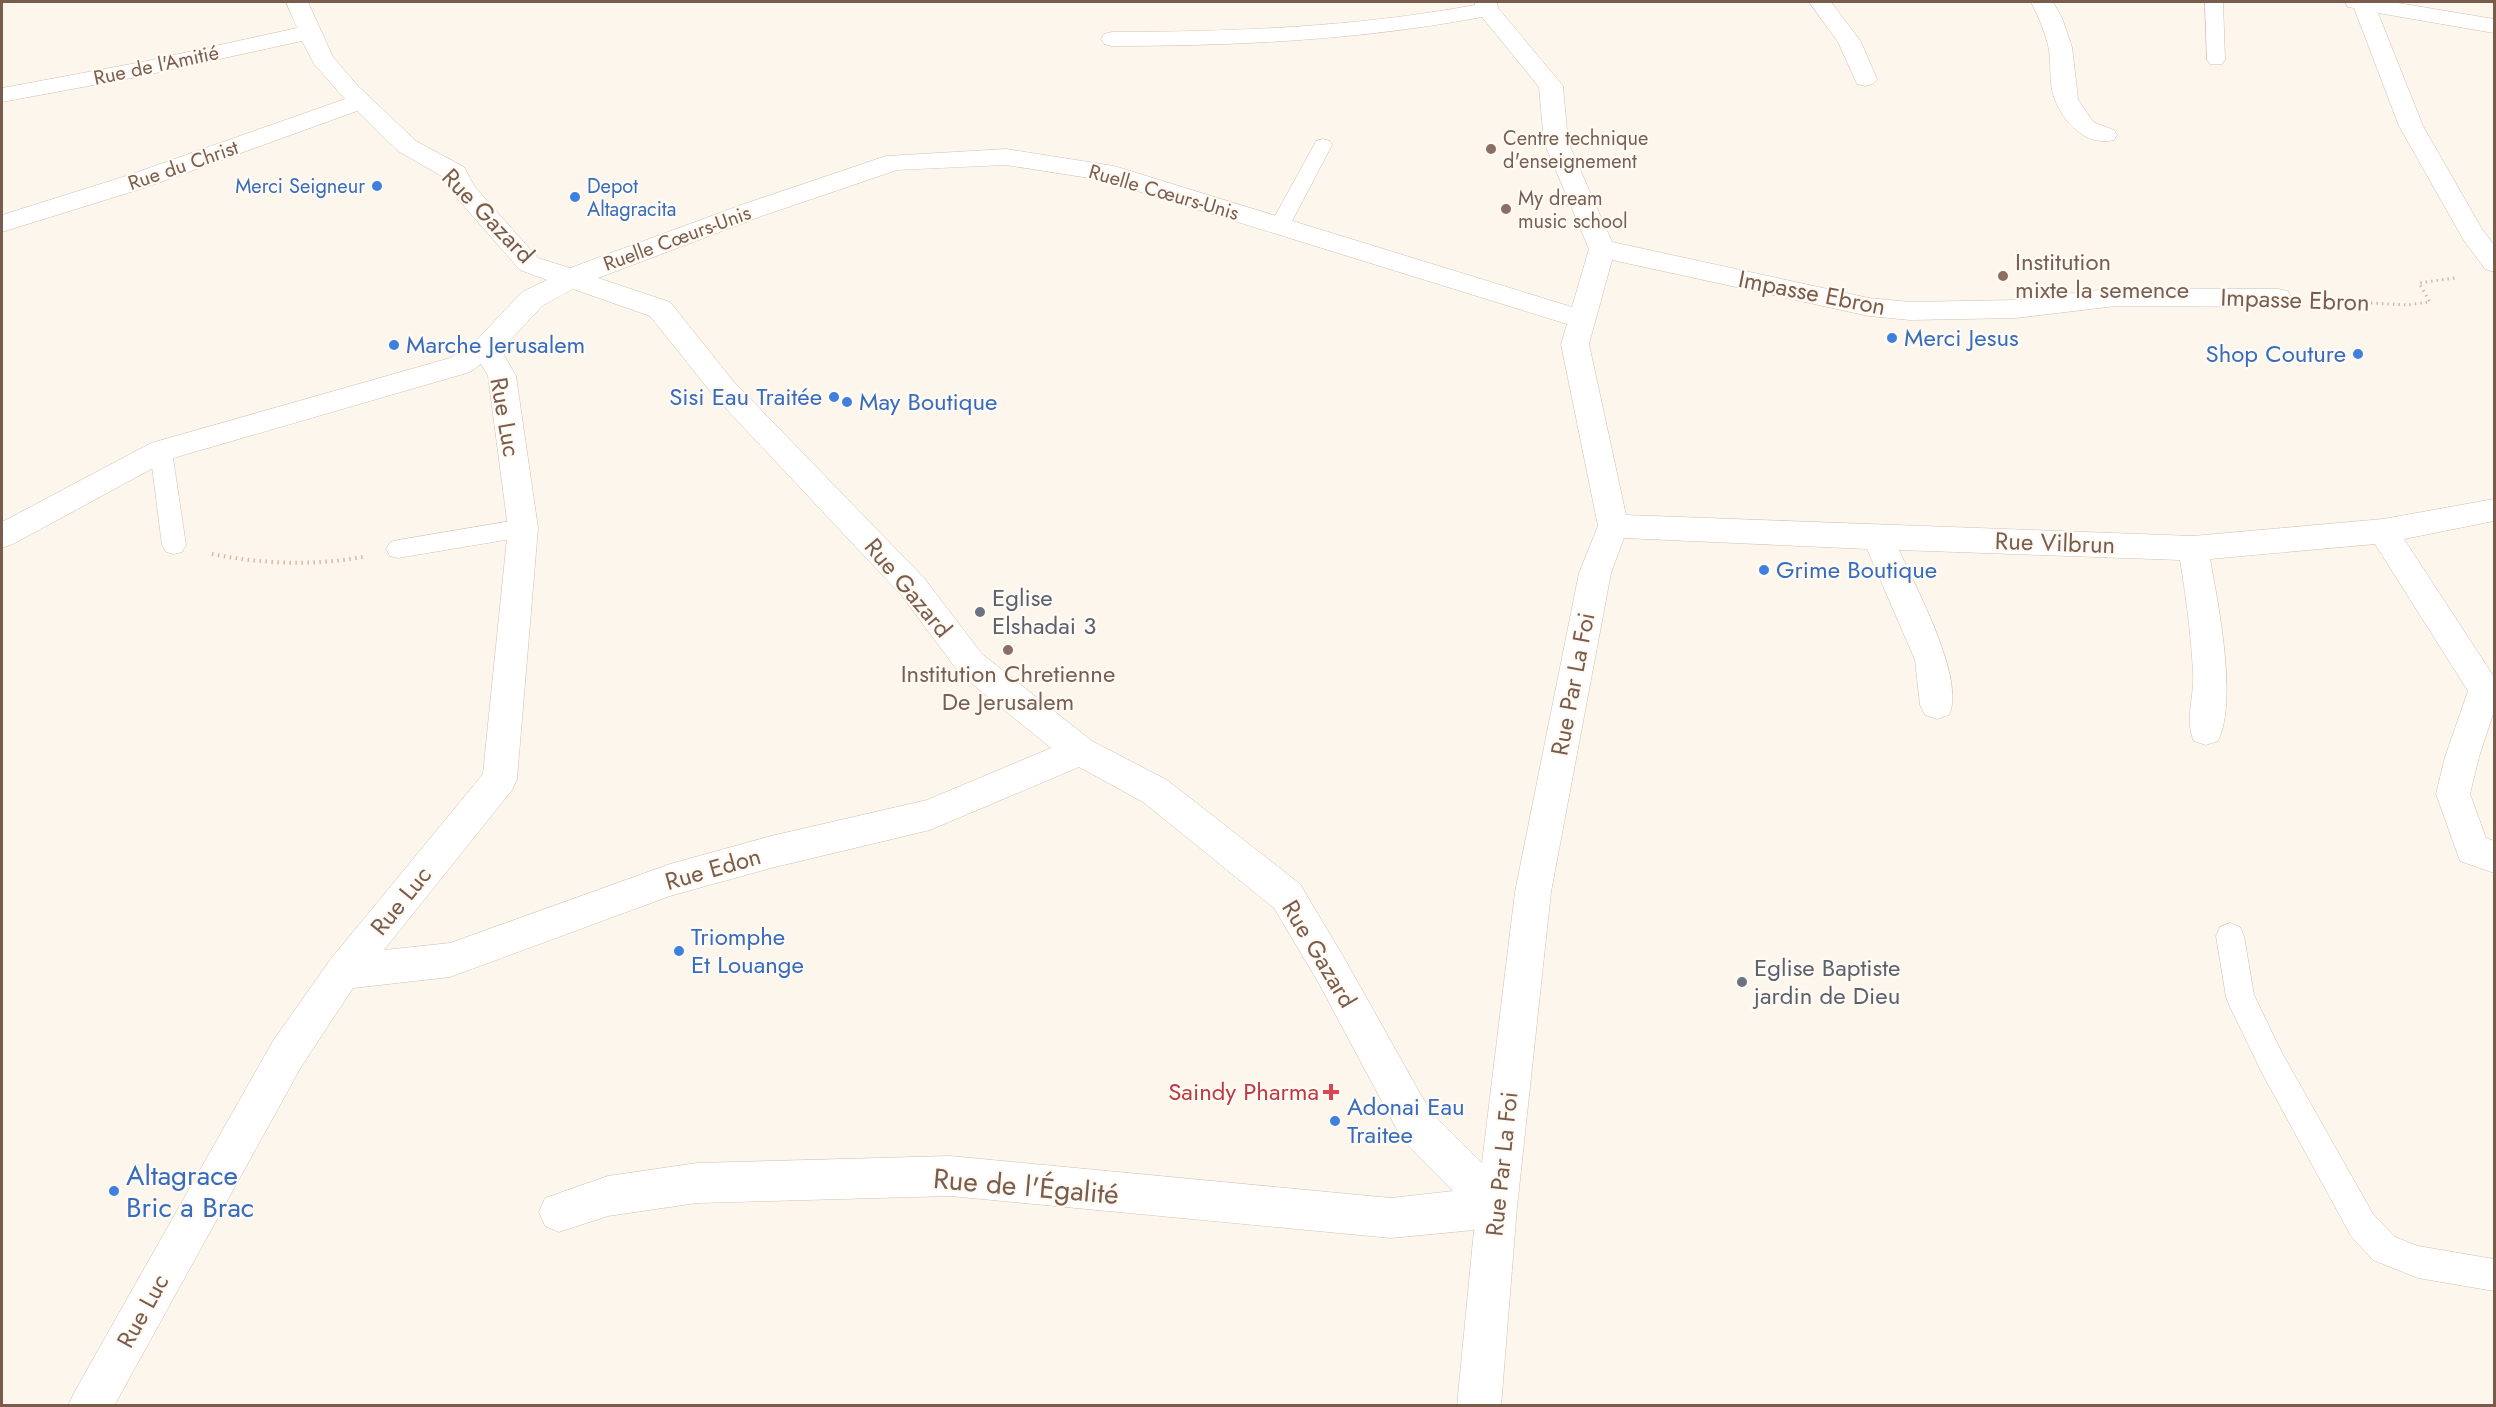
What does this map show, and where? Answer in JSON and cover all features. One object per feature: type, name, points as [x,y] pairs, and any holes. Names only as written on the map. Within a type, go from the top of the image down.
[{"type":"street","name":"Rue Gazard","points":[[297,2],[322,59],[350,91],[407,146],[455,173],[465,191],[529,264],[660,309],[724,389],[913,587],[971,664],[1080,751],[1155,791],[1287,896],[1330,968],[1416,1125],[1497,1207]]},
{"type":"street","points":[[1820,2],[1849,42],[1865,79]]},
{"type":"street","points":[[2042,2],[2051,18],[2060,47],[2066,99],[2084,127],[2104,135]]},
{"type":"street","points":[[2359,2],[2494,26]]},
{"type":"street","points":[[2359,2],[2411,126],[2472,233],[2494,263]]},
{"type":"street","points":[[1112,39],[1210,39],[1420,22],[1486,5],[1551,86],[1556,142],[1602,249],[1575,344],[1613,526]]},
{"type":"street","name":"Rue de l'Amitié","points":[[2,95],[142,69],[310,32]]},
{"type":"street","name":"Rue du Christ","points":[[2,224],[182,166],[362,101]]},
{"type":"street","name":"Ruelle Cœurs-Unis","points":[[2,536],[160,451],[460,365],[486,348],[532,299],[571,278],[753,210],[895,162],[1006,157],[1105,172],[1581,320]]},
{"type":"street","name":"Impasse Ebron","points":[[1602,249],[1869,307],[1910,311],[2016,309],[2116,297],[2278,298]]},
{"type":"street","name":"Rue Luc","points":[[90,1406],[287,1054],[343,972],[500,780],[523,528],[502,376],[486,348]]},
{"type":"street","name":"Rue Vilbrun","points":[[1613,526],[1878,538],[2193,548],[2383,531],[2494,510]]},
{"type":"street","name":"Rue Par La Foi","points":[[1489,1396],[1497,1207],[1533,891],[1595,573],[1613,526]]},
{"type":"street","points":[[2383,531],[2485,690],[2462,756],[2453,794],[2472,850],[2494,857]]},
{"type":"street","points":[[1878,538],[1931,660],[1937,705]]},
{"type":"street","points":[[2193,548],[2204,613],[2210,675],[2206,731]]},
{"type":"street","name":"Rue Edon","points":[[343,972],[450,960],[670,880],[771,852],[930,815],[1080,751]]},
{"type":"street","name":"Rue de l'Égalité","points":[[558,1212],[608,1196],[697,1183],[950,1176],[1391,1218],[1497,1207]]},
{"type":"lane","points":[[2214,2],[2216,60]]},
{"type":"lane","points":[[1280,225],[1323,145]]},
{"type":"lane","points":[[160,451],[174,545]]},
{"type":"lane","points":[[398,549],[523,528]]},
{"type":"lane","points":[[2230,936],[2240,997],[2272,1063],[2362,1225],[2384,1249],[2409,1258],[2494,1275]]},
{"type":"path","name":"Impasse Ebron","points":[[2278,298],[2406,305],[2430,302],[2419,284],[2463,278]]},
{"type":"path","points":[[174,545],[218,555],[287,563],[335,563],[398,549]]},
{"type":"place","name":"Centre technique d'enseignement","points":[[1491,149]]},
{"type":"place","name":"Merci Seigneur","points":[[377,186]]},
{"type":"place","name":"Depot Altagracita","points":[[575,197]]},
{"type":"place","name":"My dream music school","points":[[1506,209]]},
{"type":"place","name":"Institution mixte la semence","points":[[2003,276]]},
{"type":"place","name":"Merci Jesus","points":[[1892,338]]},
{"type":"place","name":"Marche Jerusalem","points":[[394,345]]},
{"type":"place","name":"Shop Couture","points":[[2358,354]]},
{"type":"place","name":"Sisi Eau Traitée","points":[[834,397]]},
{"type":"place","name":"May Boutique","points":[[847,402]]},
{"type":"place","name":"Grime Boutique","points":[[1764,570]]},
{"type":"place","name":"Eglise Elshadai 3","points":[[980,612]]},
{"type":"place","name":"Institution Chretienne De Jerusalem","points":[[1008,650]]},
{"type":"place","name":"Triomphe Et Louange","points":[[679,951]]},
{"type":"place","name":"Eglise Baptiste jardin de Dieu","points":[[1742,982]]},
{"type":"place","name":"Saindy Pharma","points":[[1331,1092]]},
{"type":"place","name":"Adonai Eau Traitee","points":[[1335,1121]]},
{"type":"place","name":"Altagrace Bric a Brac","points":[[114,1191]]}]
